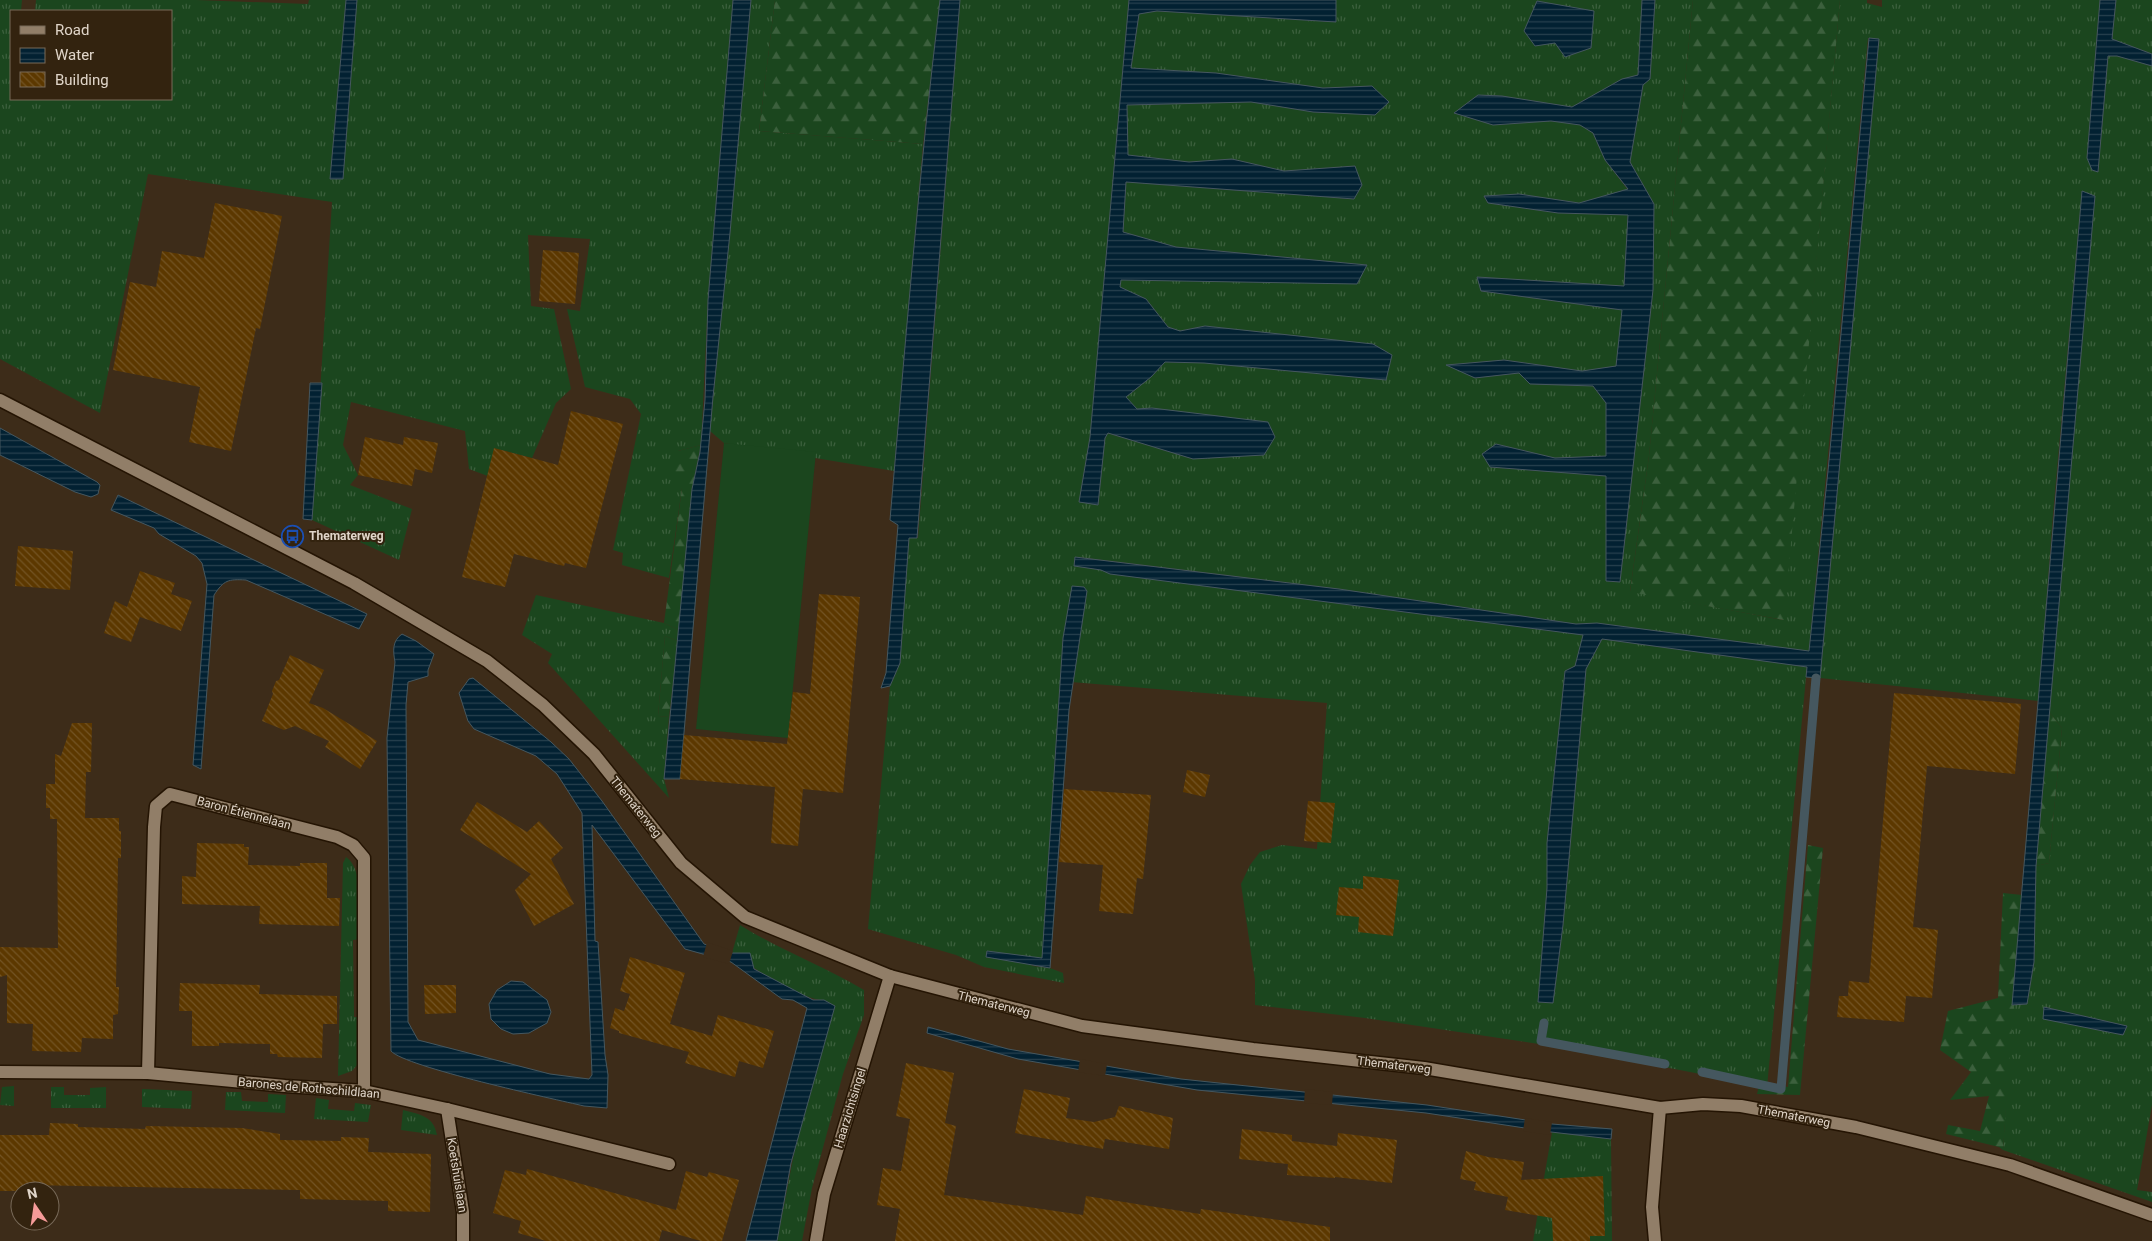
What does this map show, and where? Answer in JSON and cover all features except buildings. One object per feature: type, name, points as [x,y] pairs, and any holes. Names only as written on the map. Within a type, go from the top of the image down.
[{"type":"street","name":"Thematerweg","points":[[0,400],[354,583],[487,661],[544,705],[587,748],[681,862],[745,917],[890,976],[1082,1026],[1253,1049],[1424,1068],[1660,1108],[1703,1104],[1741,1106],[1856,1127],[2010,1165],[2152,1215]]},
{"type":"street","name":"Baron Étiennelaan","points":[[148,1073],[154,827],[156,806],[170,794],[337,837],[354,845],[364,858],[364,1091]]},
{"type":"street","name":"Haarzichtsingel","points":[[816,1241],[824,1194],[890,976]]},
{"type":"street","name":"Barones de Rothschildlaan","points":[[0,1072],[148,1073],[285,1086],[364,1091],[447,1109],[669,1164]]},
{"type":"street","points":[[1655,1241],[1652,1207],[1660,1108]]},
{"type":"street","name":"Koetshuislaan","points":[[447,1109],[464,1212],[463,1241]]},
{"type":"green space","points":[[0,0],[22,0],[21,10],[10,10],[10,100],[172,100],[172,10],[35,10],[36,0],[196,0],[308,4],[309,0],[346,0],[330,179],[342,179],[357,0],[733,0],[708,300],[701,445],[678,451],[682,488],[669,578],[622,565],[623,553],[613,550],[641,414],[630,399],[585,387],[567,309],[580,311],[590,239],[528,235],[531,306],[554,309],[571,389],[556,403],[532,458],[501,450],[493,478],[469,469],[465,431],[351,402],[343,445],[358,475],[350,485],[412,509],[399,560],[312,520],[332,202],[148,174],[100,413],[0,359]]},
{"type":"green space","points":[[751,0],[775,0],[759,131],[923,144],[894,471],[724,443],[710,431]]},
{"type":"green space","points":[[775,0],[940,0],[923,144],[759,131]]},
{"type":"green space","points":[[960,0],[1129,0],[1090,437],[1079,502],[1098,504],[1107,433],[1193,459],[1152,408],[1137,410],[1126,397],[1151,377],[1165,362],[1204,363],[1205,326],[1180,331],[1168,327],[1146,299],[1119,287],[1120,280],[1367,265],[1176,247],[1123,232],[1126,182],[1354,199],[1355,166],[1284,171],[1232,159],[1189,162],[1128,155],[1127,105],[1251,102],[1313,112],[1375,115],[1372,86],[1323,88],[1216,73],[1131,69],[1139,14],[1157,11],[1336,22],[1336,0],[1642,0],[1638,75],[1622,79],[1572,107],[1502,96],[1478,95],[1454,113],[1493,125],[1551,121],[1580,125],[1593,133],[1605,160],[1628,190],[1579,203],[1519,194],[1484,197],[1488,203],[1558,213],[1628,215],[1624,286],[1477,277],[1481,291],[1623,310],[1617,366],[1582,371],[1504,360],[1448,365],[1475,378],[1519,373],[1530,384],[1593,386],[1606,403],[1606,456],[1555,458],[1496,444],[1490,467],[1606,476],[1606,581],[1620,582],[1653,290],[1654,204],[1630,162],[1643,85],[1650,78],[1655,0],[1693,0],[1649,456],[1630,591],[1783,620],[1840,0],[1867,0],[1867,3],[1882,7],[1882,0],[2100,0],[2087,158],[2098,172],[2108,56],[2117,56],[2152,66],[2152,1105],[2137,1190],[2152,1192],[2152,1202],[2003,1150],[2012,1005],[2027,1004],[2034,962],[2036,866],[2049,863],[2062,728],[2049,712],[2082,191],[2053,514],[2039,701],[1820,678],[1879,39],[1868,38],[1809,651],[1597,623],[1576,624],[1339,589],[1086,558],[1075,557],[1074,566],[1335,603],[1584,635],[1575,666],[1565,671],[1547,843],[1547,888],[1538,1002],[1553,1003],[1563,925],[1586,669],[1602,639],[1807,667],[1767,1087],[1572,1049],[1365,1018],[1255,1005],[1255,980],[1241,884],[1250,865],[1260,852],[1282,845],[1317,849],[1327,703],[1071,682],[1087,592],[1063,638],[1042,958],[1028,958],[1032,966],[1050,968],[1063,973],[1064,983],[984,967],[956,955],[868,929],[890,686],[900,663],[909,538],[918,538]],"holes":[[[2045,1007],[2127,1026],[2123,1035],[2044,1019]]]},
{"type":"green space","points":[[1693,0],[1840,0],[1784,620],[1630,592],[1649,456]]},
{"type":"green space","points":[[2116,0],[2152,0],[2152,54],[2112,39]]},
{"type":"green space","points":[[724,443],[816,452],[788,738],[696,729]]},
{"type":"green space","points":[[701,445],[692,489],[679,630],[664,623],[682,488],[663,472],[678,451]]},
{"type":"green space","points":[[536,595],[664,623],[679,630],[678,641],[665,636],[658,716],[669,717],[664,779],[669,798],[548,663],[552,654],[522,635]]},
{"type":"green space","points":[[665,636],[678,641],[669,717],[658,716]]},
{"type":"green space","points":[[2049,712],[2062,728],[2049,863],[2036,866]]},
{"type":"green space","points":[[1808,845],[1823,848],[1800,1095],[1757,1094],[1760,1082],[1788,1087]]},
{"type":"green space","points":[[346,857],[352,863],[359,883],[361,907],[360,939],[353,940],[354,1017],[361,1017],[358,1064],[352,1071],[338,1076],[343,863]]},
{"type":"green space","points":[[2003,893],[2022,895],[2003,1150],[1999,1147],[1946,1134],[1948,1125],[1980,1131],[1989,1096],[1950,1100],[1971,1072],[1940,1050],[1948,1011],[1998,998]]},
{"type":"green space","points":[[740,925],[864,990],[864,1015],[843,1074],[812,1188],[802,1241],[777,1241],[824,1000],[814,999],[790,989],[732,953]]},
{"type":"green space","points":[[14,1086],[14,1106],[0,1105],[2,1087]]},
{"type":"green space","points":[[51,1087],[64,1087],[64,1095],[90,1095],[90,1088],[106,1087],[106,1108],[51,1108]]},
{"type":"green space","points":[[142,1089],[192,1091],[191,1109],[142,1107]]},
{"type":"green space","points":[[226,1092],[241,1092],[242,1101],[268,1102],[268,1094],[286,1095],[285,1113],[225,1110]]},
{"type":"green space","points":[[316,1098],[329,1100],[328,1109],[354,1111],[355,1103],[371,1105],[368,1122],[314,1119]]},
{"type":"green space","points":[[403,1110],[425,1117],[433,1124],[437,1135],[401,1130]]},
{"type":"green space","points":[[1552,1132],[1611,1139],[1612,1241],[1533,1241]]},
{"type":"water","points":[[346,0],[357,0],[343,179],[330,179]]},
{"type":"water","points":[[733,0],[751,0],[713,397],[680,779],[664,779],[692,489],[700,452],[705,400],[708,300]]},
{"type":"water","points":[[940,0],[960,0],[917,538],[909,538],[900,663],[890,686],[881,688],[886,673],[898,525],[890,520],[919,195]]},
{"type":"water","points":[[1129,0],[1336,0],[1336,22],[1157,11],[1139,14],[1131,68],[1216,73],[1323,88],[1372,86],[1389,102],[1375,115],[1313,112],[1251,102],[1127,105],[1128,155],[1189,162],[1232,159],[1284,171],[1355,166],[1362,185],[1354,199],[1126,182],[1123,232],[1176,247],[1367,265],[1357,284],[1121,280],[1120,287],[1146,299],[1168,327],[1180,331],[1205,326],[1373,344],[1392,355],[1386,380],[1204,363],[1165,362],[1151,377],[1126,397],[1137,409],[1152,408],[1268,422],[1275,437],[1264,455],[1193,459],[1108,433],[1105,438],[1098,505],[1079,502],[1090,437]]},
{"type":"water","points":[[1642,0],[1655,0],[1650,79],[1643,85],[1630,162],[1654,204],[1653,290],[1620,582],[1606,581],[1606,476],[1490,467],[1482,454],[1496,444],[1555,458],[1606,456],[1606,403],[1593,386],[1530,384],[1519,373],[1475,378],[1446,365],[1504,360],[1582,371],[1616,366],[1622,310],[1481,291],[1477,277],[1624,286],[1628,215],[1558,213],[1488,203],[1484,196],[1519,194],[1579,203],[1628,189],[1605,160],[1593,133],[1580,125],[1551,121],[1493,125],[1454,113],[1478,95],[1502,96],[1572,107],[1622,79],[1638,75]]},
{"type":"water","points":[[2100,0],[2116,0],[2112,39],[2152,54],[2152,66],[2117,56],[2108,56],[2098,172],[2092,170],[2087,158]]},
{"type":"water","points":[[1537,1],[1594,11],[1591,48],[1565,57],[1555,43],[1535,46],[1524,31]]},
{"type":"water","points":[[1869,38],[1879,39],[1820,678],[1806,677],[1807,667],[1602,639],[1586,669],[1563,925],[1553,1003],[1538,1002],[1547,888],[1547,843],[1565,671],[1575,666],[1583,635],[1110,574],[1101,570],[1074,566],[1075,557],[1339,589],[1576,624],[1597,623],[1809,651]]},
{"type":"water","points":[[2082,191],[2095,196],[2036,866],[2034,962],[2027,1004],[2012,1005]]},
{"type":"water","points":[[310,383],[322,383],[312,520],[303,519]]},
{"type":"water","points":[[0,428],[97,482],[100,485],[98,494],[91,497],[75,492],[0,455]]},
{"type":"water","points":[[118,495],[367,614],[359,629],[246,580],[231,580],[224,583],[214,595],[201,769],[193,765],[207,584],[202,563],[196,556],[159,534],[154,528],[111,510]]},
{"type":"water","points":[[1072,586],[1084,587],[1087,591],[1069,710],[1050,968],[986,957],[987,951],[1042,958],[1063,638]]},
{"type":"water","points":[[402,634],[434,654],[428,670],[428,676],[408,682],[406,705],[408,1022],[418,1040],[550,1074],[589,1079],[592,1075],[582,813],[557,774],[536,756],[474,729],[468,721],[459,693],[469,679],[473,678],[569,759],[602,801],[704,944],[732,953],[750,953],[754,969],[813,1000],[824,1000],[835,1006],[791,1163],[777,1241],[746,1241],[807,1008],[793,1000],[782,999],[731,962],[685,949],[592,825],[595,941],[598,942],[608,1075],[607,1108],[584,1106],[450,1074],[402,1058],[391,1051],[387,738],[395,662],[394,646],[396,640]]},
{"type":"water","points":[[511,981],[523,982],[547,1000],[551,1012],[547,1023],[529,1033],[513,1034],[501,1029],[491,1019],[489,1004],[497,990]]},
{"type":"water","points":[[2044,1007],[2127,1026],[2123,1035],[2043,1019]]},
{"type":"water","points":[[928,1027],[1008,1049],[1181,1079],[1427,1105],[1552,1124],[1612,1129],[1611,1139],[1426,1113],[1197,1090],[1018,1059],[927,1033]]},
{"type":"pier","points":[[707,942],[733,951],[729,964],[703,957]]},
{"type":"pier","points":[[1080,1059],[1107,1064],[1105,1076],[1078,1072]]},
{"type":"pier","points":[[1305,1089],[1333,1092],[1332,1105],[1304,1103]]},
{"type":"pier","points":[[1525,1118],[1552,1122],[1550,1135],[1523,1131]]},
{"type":"waterway","points":[[1702,1072],[1781,1089],[1816,678]]},
{"type":"waterway","points":[[1544,1023],[1541,1041],[1665,1064]]},
{"type":"place","name":"Thematerweg","points":[[293,536]]}]
